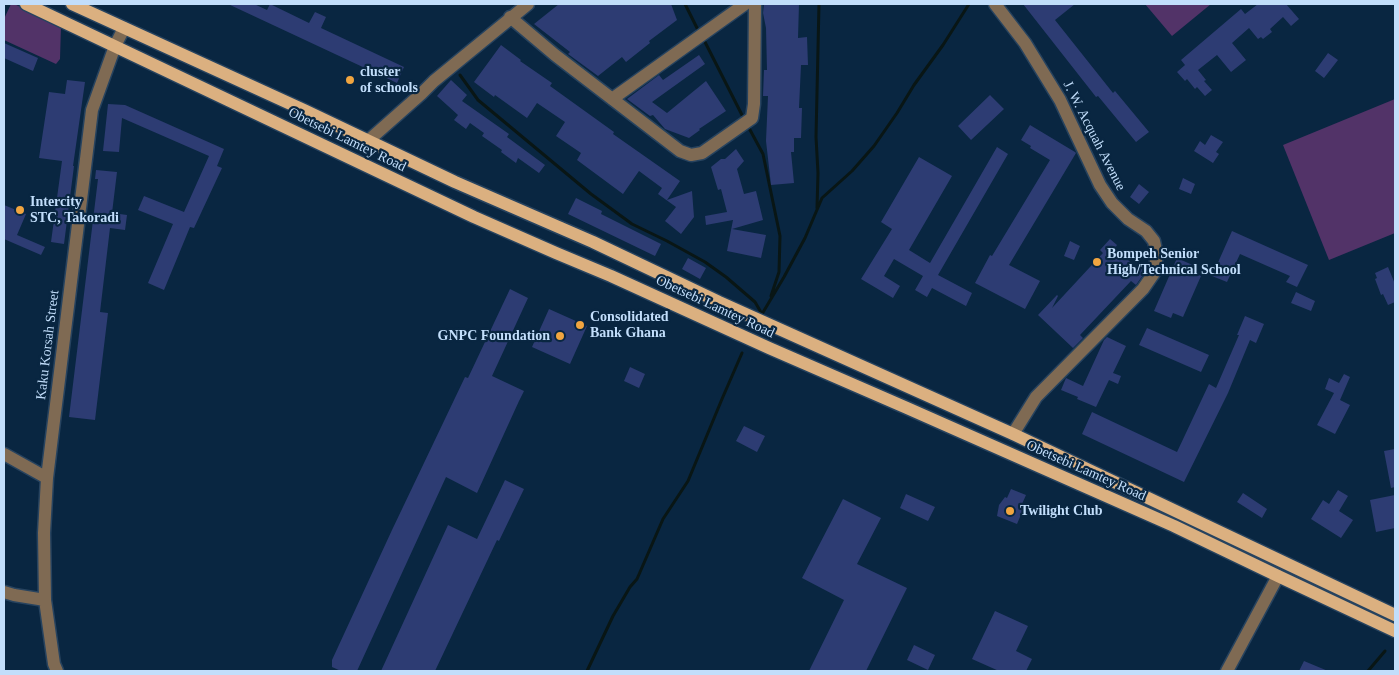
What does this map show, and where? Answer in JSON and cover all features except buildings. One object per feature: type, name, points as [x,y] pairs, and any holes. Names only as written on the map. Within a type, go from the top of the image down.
[{"type":"main road","name":"Obetsebi Lamtey Road","points":[[26,4],[474,217],[1166,522],[1395,631]]},
{"type":"main road","name":"Obetsebi Lamtey Road","points":[[72,4],[369,140],[455,182],[593,242],[719,302],[1013,434],[1395,615]]},
{"type":"street","points":[[369,140],[434,81],[528,4]]},
{"type":"street","points":[[612,99],[746,4]]},
{"type":"street","points":[[510,17],[555,55],[680,151],[692,155],[702,153],[752,118],[754,104],[755,4]]},
{"type":"street","name":"J. W. Acquah Avenue","points":[[996,4],[1025,43],[1060,100],[1104,191],[1112,203],[1128,219],[1146,231],[1154,241],[1157,255],[1154,273],[1143,289],[1036,397],[1013,434]]},
{"type":"street","name":"Kaku Korsah Street","points":[[56,671],[45,600],[44,533],[47,478],[92,110],[115,46],[124,28]]},
{"type":"street","points":[[4,454],[47,478]]},
{"type":"street","points":[[1227,671],[1278,576]]},
{"type":"street","points":[[4,592],[45,600]]},
{"type":"shaded area","points":[[11,4],[61,25],[60,59],[56,64],[4,40],[4,19]]},
{"type":"shaded area","points":[[1145,4],[1211,4],[1172,36]]},
{"type":"shaded area","points":[[1395,99],[1395,233],[1329,260],[1283,145]]},
{"type":"waterway","points":[[685,4],[699,32]]},
{"type":"waterway","points":[[817,208],[816,137],[819,4]]},
{"type":"waterway","points":[[762,314],[805,238],[822,198],[852,171],[874,146],[969,4]]},
{"type":"waterway","points":[[705,42],[743,117]]},
{"type":"waterway","points":[[460,75],[478,100],[591,194],[632,224],[705,262],[755,302],[762,314]]},
{"type":"waterway","points":[[749,128],[763,154],[780,236],[779,272],[771,296]]},
{"type":"waterway","points":[[587,671],[613,616],[630,587],[637,579],[663,519],[688,481],[742,353]]},
{"type":"waterway","points":[[1368,671],[1385,651]]},
{"type":"place","name":"cluster of schools","points":[[350,80]]},
{"type":"place","name":"Intercity STC, Takoradi","points":[[20,210]]},
{"type":"place","name":"Bompeh Senior High/Technical School","points":[[1097,262]]},
{"type":"place","name":"Consolidated Bank Ghana","points":[[580,325]]},
{"type":"place","name":"GNPC Foundation","points":[[560,336]]},
{"type":"place","name":"Twilight Club","points":[[1010,511]]}]
